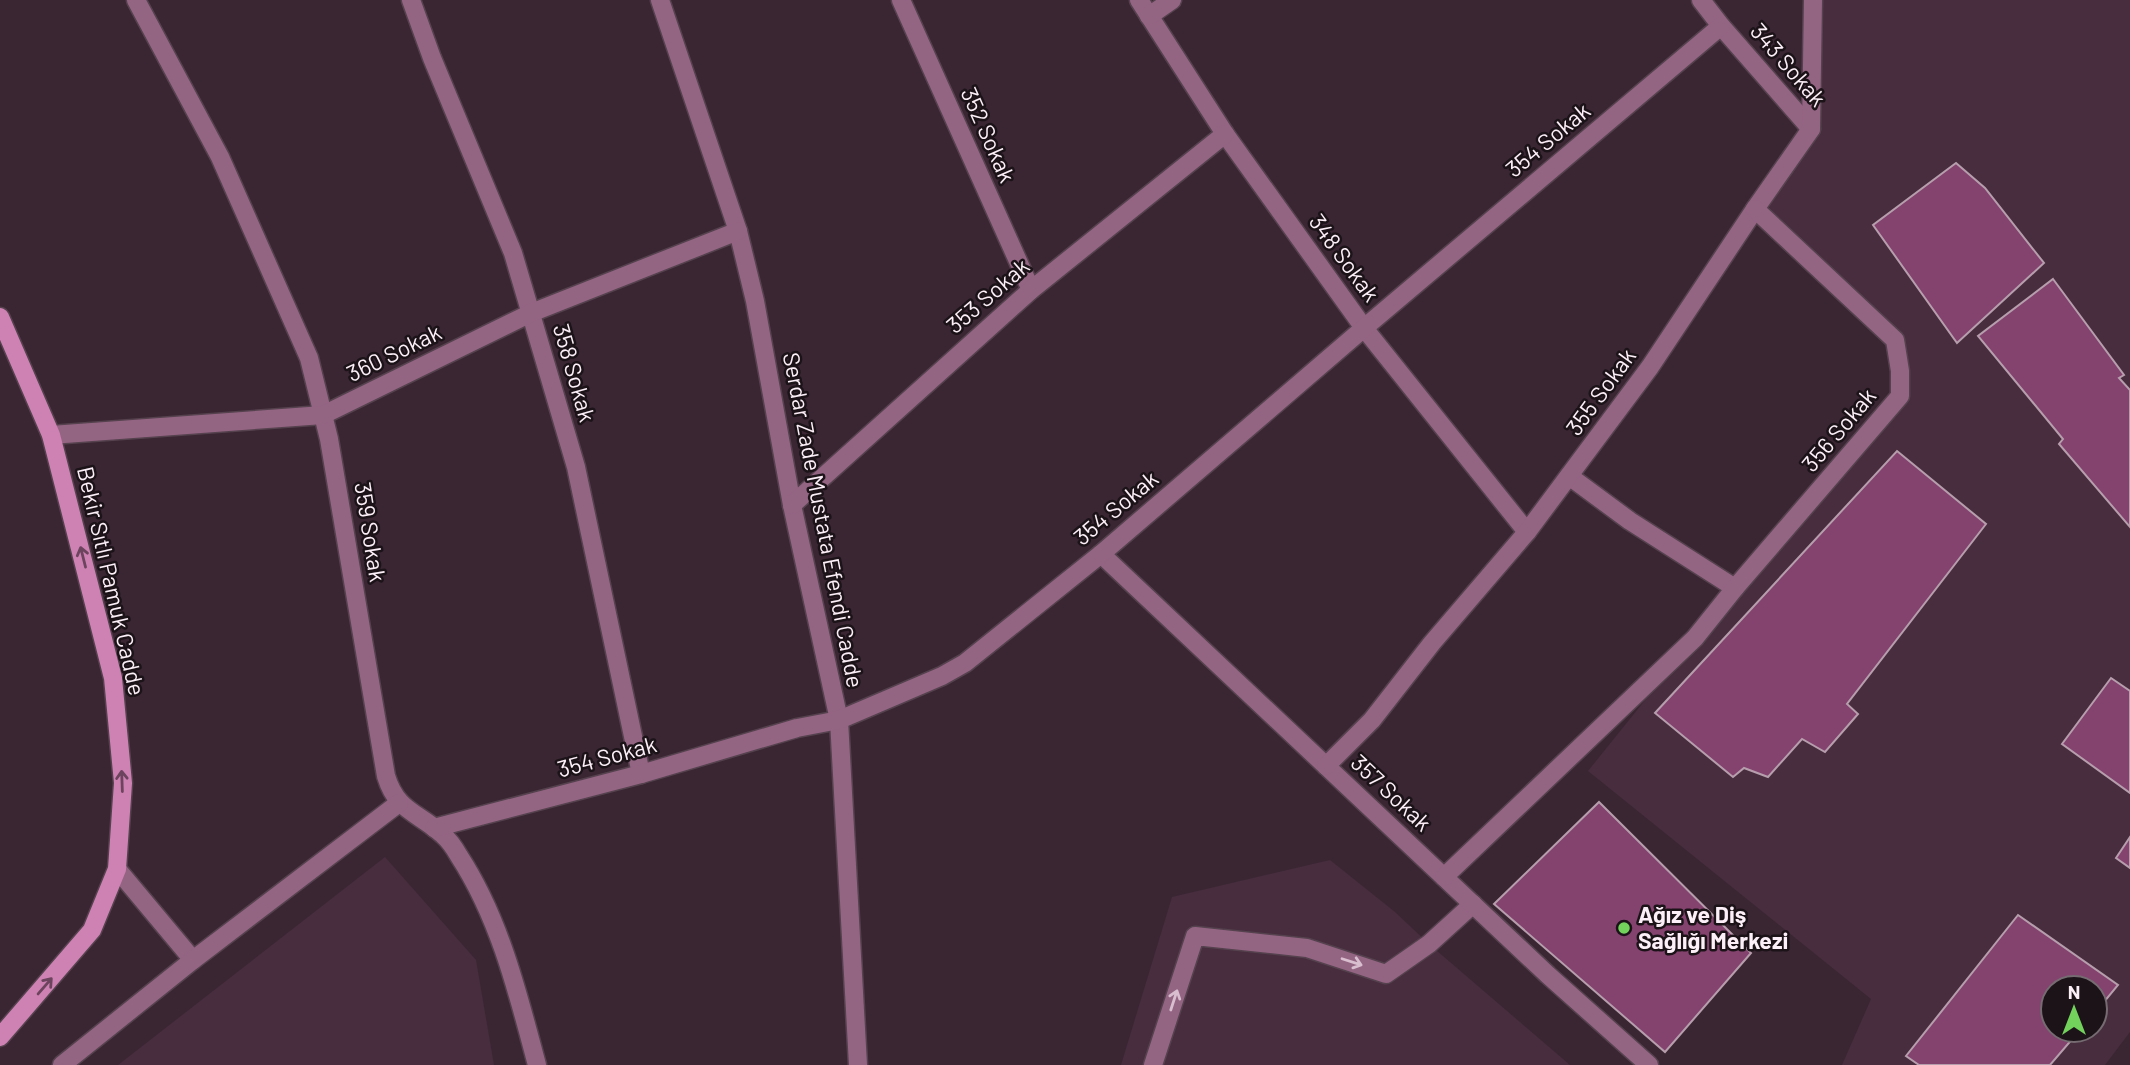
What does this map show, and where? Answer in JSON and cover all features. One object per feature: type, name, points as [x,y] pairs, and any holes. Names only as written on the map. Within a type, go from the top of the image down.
[{"type":"street","name":"359 Sokak","points":[[136,0],[220,157],[309,358],[329,439],[386,776],[390,790],[399,803]]},
{"type":"street","name":"358 Sokak","points":[[411,0],[437,71],[513,253],[531,313],[576,467],[641,774]]},
{"type":"street","name":"Serdar Zade Mustata Efendi Cadde","points":[[660,0],[738,231],[755,301],[792,505],[839,720],[858,1065]]},
{"type":"street","name":"352 Sokak","points":[[901,0],[1031,290]]},
{"type":"street","name":"348 Sokak","points":[[1139,0],[1225,134],[1364,328],[1527,532]]},
{"type":"street","points":[[1149,16],[1172,0]]},
{"type":"street","name":"343 Sokak","points":[[1702,0],[1721,26],[1811,129]]},
{"type":"street","points":[[1811,129],[1813,0]]},
{"type":"street","name":"354 Sokak","points":[[434,828],[641,774],[797,728],[839,720],[942,676],[965,663],[1101,554],[1721,26]]},
{"type":"street","name":"355 Sokak","points":[[1326,766],[1372,720],[1432,643],[1527,532],[1650,367],[1811,129]]},
{"type":"street","name":"353 Sokak","points":[[792,505],[1031,290],[1225,134]]},
{"type":"street","name":"356 Sokak","points":[[1444,877],[1695,638],[1900,396],[1900,371],[1895,340],[1755,209]]},
{"type":"street","name":"360 Sokak","points":[[51,435],[323,415],[531,313],[738,231]]},
{"type":"street","name":"Bekir Sıtlı Pamuk Cadde","points":[[0,317],[51,435],[113,678],[123,783],[117,869],[92,930],[0,1037]]},
{"type":"street","points":[[1569,476],[1630,521],[1735,588]]},
{"type":"street","name":"357 Sokak","points":[[1101,554],[1548,975],[1649,1065]]},
{"type":"street","points":[[61,1065],[193,960],[399,803],[444,836],[459,855],[488,911],[509,964],[537,1065]]},
{"type":"street","points":[[117,869],[193,960]]},
{"type":"street","points":[[1153,1065],[1195,936],[1307,948],[1386,974],[1429,944],[1473,904]]},
{"type":"shaded area","points":[[1818,0],[2130,0],[2130,1032],[2105,1065],[1842,1065],[1871,999],[1588,771],[1695,638],[1900,396],[1895,340],[1755,209],[1817,130]]},
{"type":"shaded area","points":[[385,857],[476,960],[494,1065],[118,1065]]},
{"type":"shaded area","points":[[1330,860],[1395,912],[1570,1065],[1121,1065],[1172,897]]},
{"type":"building","points":[[1956,163],[1985,188],[2044,263],[1957,343],[1873,225]]},
{"type":"building","points":[[2053,279],[2124,375],[2119,378],[2130,390],[2130,527],[2059,444],[2063,439],[1978,336]]},
{"type":"building","points":[[1897,451],[1986,524],[1847,704],[1858,714],[1825,752],[1802,739],[1768,777],[1744,768],[1733,777],[1655,713]]},
{"type":"building","points":[[2111,678],[2130,691],[2130,793],[2062,744]]},
{"type":"building","name":"Ağız ve Diş Sağlığı Merkezi","points":[[1599,802],[1751,953],[1665,1052],[1494,904]]},
{"type":"building","points":[[2130,837],[2130,868],[2116,858]]},
{"type":"building","points":[[2018,915],[2102,974],[2039,974],[2039,1044],[2068,1044],[2050,1065],[1919,1065],[1906,1056]]},
{"type":"building","points":[[2109,979],[2118,985],[2109,996]]},
{"type":"place","name":"Ağız ve Diş Sağlığı Merkezi","points":[[1624,928]]}]
